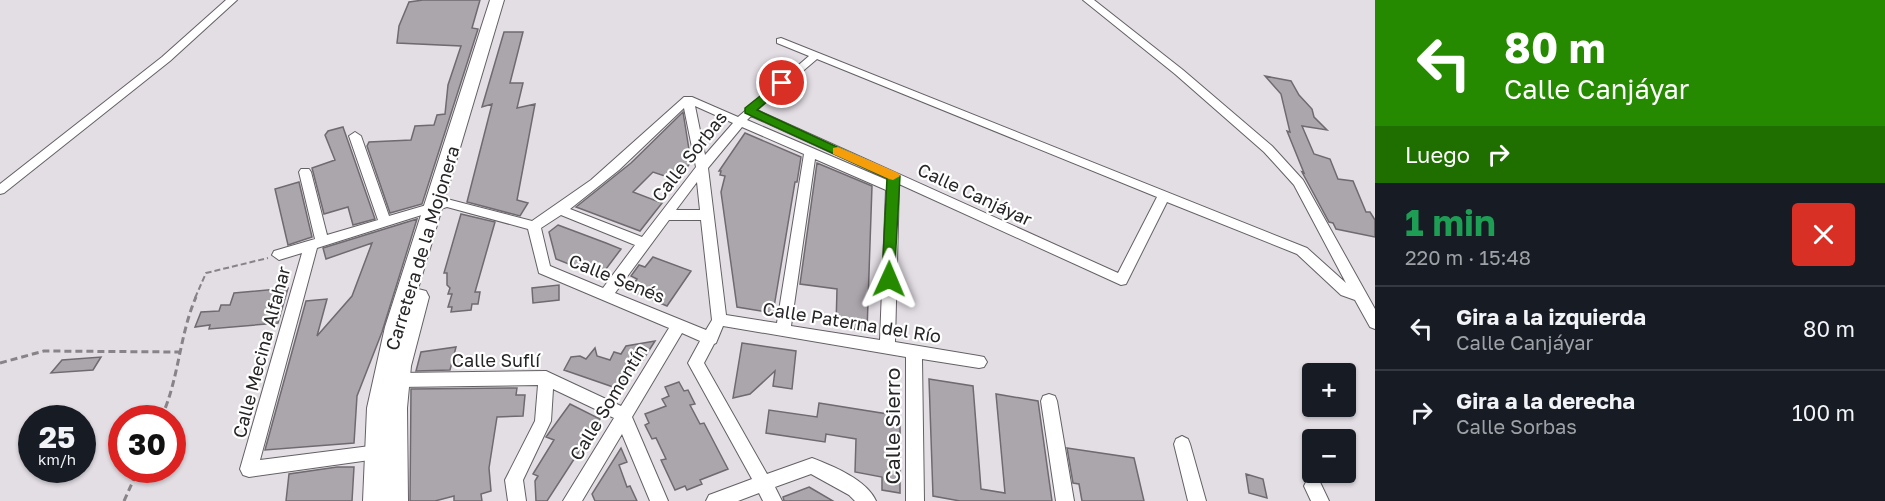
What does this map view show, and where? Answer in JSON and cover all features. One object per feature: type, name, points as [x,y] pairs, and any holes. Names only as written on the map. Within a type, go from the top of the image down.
[{"type":"street","points":[[0,190],[166,59],[232,0]]},
{"type":"street","name":"Carretera de la Mojonera","points":[[395,501],[395,408],[398,380],[441,205],[497,0]]},
{"type":"street","name":"Carretera de la Mojonera","points":[[376,501],[379,408],[396,327],[441,205],[506,0]]},
{"type":"street","points":[[1088,0],[1179,72],[1268,149],[1299,183],[1375,323]]},
{"type":"street","points":[[781,41],[1302,252],[1346,291],[1362,296]]},
{"type":"street","name":"Calle Sorbas","points":[[606,294],[702,168],[749,111],[816,55]]},
{"type":"street","points":[[688,99],[702,168],[719,320],[711,339],[696,363],[773,501]]},
{"type":"street","points":[[279,255],[441,205],[534,226],[560,210],[622,162],[688,99]]},
{"type":"street","name":"Calle Canjáyar","points":[[688,99],[810,152],[892,182],[1121,280],[1164,196]]},
{"type":"street","name":"Calle Canjáyar","points":[[749,111],[892,182]]},
{"type":"street","points":[[355,136],[385,222]]},
{"type":"street","points":[[783,330],[810,152]]},
{"type":"street","points":[[304,172],[317,243]]},
{"type":"street","points":[[887,347],[892,182]]},
{"type":"street","points":[[560,210],[645,244]]},
{"type":"street","points":[[666,215],[707,215]]},
{"type":"street","name":"Calle Senés","points":[[534,226],[544,269],[711,339]]},
{"type":"street","name":"Calle Mecina Alfahar","points":[[317,243],[249,469],[378,453]]},
{"type":"street","name":"Calle Paterna del Río","points":[[719,320],[979,362]]},
{"type":"street","name":"Calle Somontín","points":[[572,501],[622,414],[679,325]]},
{"type":"street","name":"Calle Sierro","points":[[914,352],[915,501]]},
{"type":"street","points":[[517,501],[514,480],[543,421],[546,378]]},
{"type":"street","name":"Calle Suflí","points":[[398,380],[546,378],[622,414]]},
{"type":"street","points":[[1049,401],[1065,501]]},
{"type":"street","points":[[622,414],[658,501]]},
{"type":"street","points":[[1182,444],[1197,501]]},
{"type":"street","points":[[716,501],[762,482],[812,466],[855,489],[867,501]]},
{"type":"path","points":[[167,405],[188,315],[206,273],[279,255]]},
{"type":"path","points":[[0,363],[44,351],[180,352]]},
{"type":"path","points":[[124,501],[132,483]]},
{"type":"building","points":[[480,0],[472,28],[478,29],[422,204],[390,213],[367,146],[369,142],[411,140],[415,126],[434,125],[437,115],[445,114],[448,85],[461,46],[397,43],[399,26],[409,2]]},
{"type":"building","points":[[504,32],[523,32],[510,83],[523,83],[517,108],[535,104],[517,200],[528,203],[520,216],[467,202],[492,104],[482,107]]},
{"type":"building","points":[[1265,76],[1291,81],[1299,95],[1312,109],[1314,117],[1327,130],[1302,126],[1314,154],[1330,159],[1338,179],[1353,181],[1366,212],[1370,212],[1375,220],[1375,237],[1336,229],[1333,223],[1329,222],[1302,172],[1304,173],[1287,131],[1290,132],[1281,94]]},
{"type":"building","points":[[683,112],[691,162],[677,180],[653,172],[633,192],[662,203],[640,231],[576,207],[631,163]]},
{"type":"building","points":[[343,127],[375,219],[353,225],[348,207],[324,214],[312,168],[335,160],[325,135],[328,131]]},
{"type":"building","points":[[745,133],[801,157],[773,313],[737,307],[721,192],[725,176],[720,175],[721,171],[719,171]]},
{"type":"building","points":[[817,163],[872,186],[867,331],[836,326],[837,289],[800,284]]},
{"type":"building","points":[[299,182],[312,237],[288,245],[275,189]]},
{"type":"building","points":[[461,214],[495,222],[475,292],[480,292],[478,304],[472,304],[471,310],[451,312],[452,307],[448,307],[452,294],[448,294],[450,288],[447,285],[447,273],[444,273]]},
{"type":"building","points":[[417,219],[382,332],[357,396],[354,443],[265,450],[306,301],[327,299],[317,336],[352,296],[372,243],[326,259],[323,248]]},
{"type":"building","points":[[558,225],[621,249],[600,277],[556,259],[549,232]]},
{"type":"building","points":[[653,257],[691,271],[667,306],[629,290],[637,279],[631,276],[639,265],[645,267]]},
{"type":"building","points":[[559,285],[559,300],[533,303],[532,288]]},
{"type":"building","points":[[288,288],[278,323],[209,329],[210,325],[195,327],[201,312],[219,311],[221,305],[230,305],[234,293]]},
{"type":"building","points":[[655,341],[641,363],[636,361],[619,389],[564,370],[571,357],[580,356],[586,359],[595,348],[597,356],[610,360],[614,352],[621,354],[626,346]]},
{"type":"building","points":[[742,343],[796,351],[792,389],[773,386],[775,371],[750,394],[733,398]]},
{"type":"building","points":[[456,347],[450,370],[416,371],[421,352]]},
{"type":"building","points":[[101,357],[93,370],[51,373],[62,360]]},
{"type":"building","points":[[929,379],[973,386],[981,489],[1005,493],[996,394],[1038,401],[1052,501],[960,501],[933,496]]},
{"type":"building","points":[[679,382],[684,391],[688,390],[695,404],[690,405],[700,424],[704,423],[728,469],[700,480],[702,484],[687,490],[685,486],[675,490],[661,460],[666,459],[656,438],[652,439],[645,425],[649,423],[645,414],[666,406],[662,399],[669,396],[665,387]]},
{"type":"building","points":[[517,388],[516,395],[525,395],[523,416],[497,417],[489,468],[491,491],[481,494],[482,501],[454,501],[454,496],[435,501],[410,501],[411,389]]},
{"type":"building","points":[[819,403],[900,416],[900,493],[882,490],[882,477],[855,472],[856,439],[826,434],[825,442],[766,433],[769,410],[817,417]]},
{"type":"building","points":[[570,404],[600,419],[547,501],[536,501],[535,481],[538,476],[533,474],[554,440],[546,437]]},
{"type":"building","points":[[621,448],[627,462],[619,465],[627,487],[630,486],[637,501],[595,501],[592,494]]},
{"type":"building","points":[[1067,448],[1134,458],[1144,501],[1082,501],[1079,484],[1073,483]]},
{"type":"building","points":[[337,467],[354,467],[352,501],[286,501],[289,474]]},
{"type":"building","points":[[1246,474],[1263,479],[1267,498],[1249,493]]},
{"type":"building","points":[[809,487],[833,501],[784,501],[783,497]]},
{"type":"slow traffic","points":[[838,151],[893,176]]},
{"type":"route","points":[[782,83],[749,111],[894,176],[891,187],[889,279]]}]
